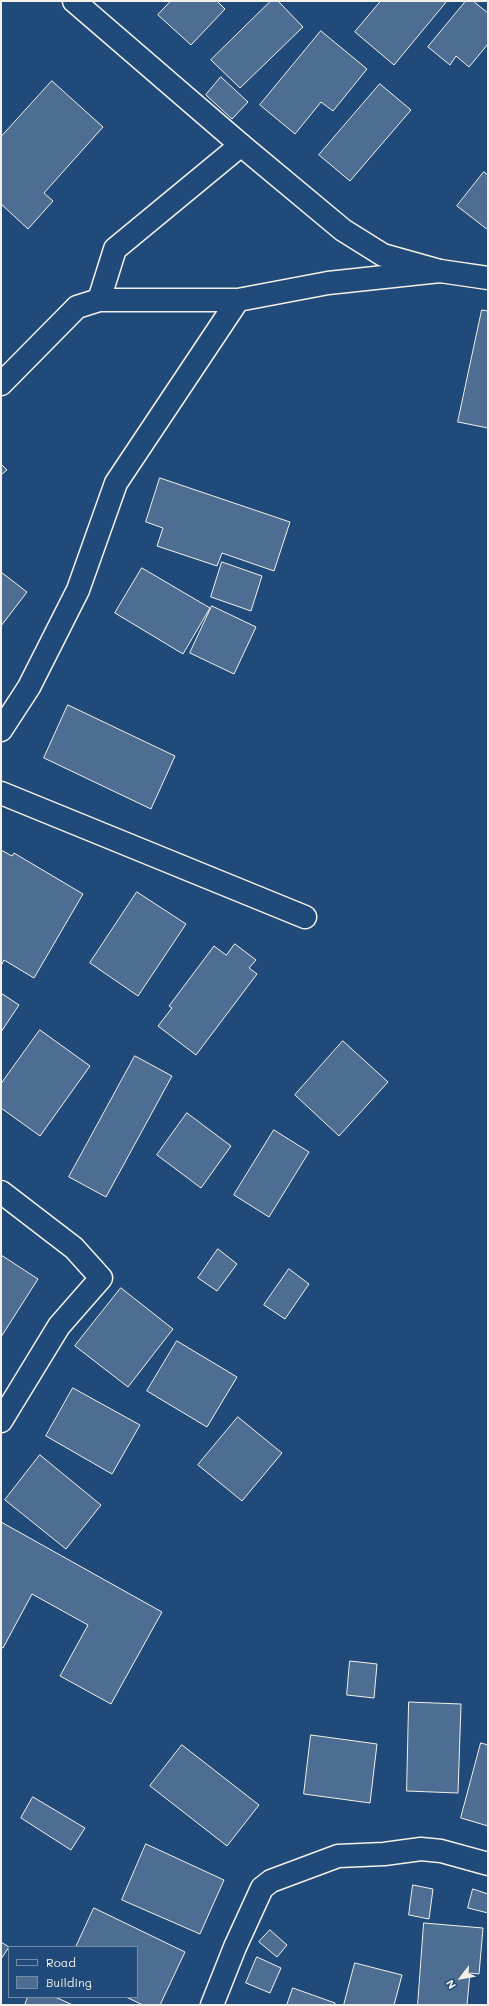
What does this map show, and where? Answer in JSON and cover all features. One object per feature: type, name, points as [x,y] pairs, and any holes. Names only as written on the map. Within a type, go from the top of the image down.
[{"type":"street","points":[[74,1],[241,145],[343,230],[384,255],[440,271],[488,278]]},
{"type":"street","points":[[99,300],[115,249],[241,145]]},
{"type":"street","points":[[1,384],[77,307],[99,300],[238,300],[328,283],[440,271]]},
{"type":"street","points":[[1,730],[29,686],[78,590],[116,483],[238,300]]},
{"type":"street","points":[[1,793],[305,917]]},
{"type":"street","points":[[1,1192],[74,1248],[101,1278],[59,1326],[1,1421]]},
{"type":"street","points":[[212,2005],[235,1947],[262,1888],[271,1881],[338,1856],[384,1854],[421,1849],[440,1851],[488,1864]]},
{"type":"building","points":[[171,1],[217,1],[225,9],[191,45],[158,15]]},
{"type":"building","points":[[271,1],[278,1],[303,27],[240,88],[211,60]]},
{"type":"building","points":[[381,1],[447,1],[394,65],[355,32]]},
{"type":"building","points":[[466,1],[473,1],[488,13],[488,44],[469,67],[456,56],[450,65],[428,47]]},
{"type":"building","points":[[321,31],[367,69],[333,111],[321,102],[295,134],[260,105]]},
{"type":"building","points":[[221,77],[248,102],[232,119],[206,95]]},
{"type":"building","points":[[52,81],[103,127],[44,193],[53,201],[28,229],[1,204],[1,137]]},
{"type":"building","points":[[380,84],[411,110],[350,181],[319,155]]},
{"type":"building","points":[[484,172],[488,175],[488,230],[457,206]]},
{"type":"building","points":[[482,310],[488,311],[488,428],[458,422]]},
{"type":"building","points":[[1,464],[7,470],[1,475]]},
{"type":"building","points":[[160,478],[290,522],[274,571],[222,553],[217,566],[157,546],[163,528],[146,522]]},
{"type":"building","points":[[222,562],[262,576],[251,611],[211,597]]},
{"type":"building","points":[[142,568],[210,608],[183,654],[115,613]]},
{"type":"building","points":[[1,572],[27,592],[1,626]]},
{"type":"building","points":[[212,606],[256,627],[234,674],[190,653]]},
{"type":"building","points":[[68,705],[175,756],[151,809],[44,758]]},
{"type":"building","points":[[1,850],[12,856],[14,853],[83,894],[34,978],[4,960],[1,966]]},
{"type":"building","points":[[137,892],[186,924],[138,996],[90,963]]},
{"type":"building","points":[[235,944],[256,960],[249,968],[257,974],[196,1055],[158,1026],[172,1008],[169,1006],[214,946],[226,955]]},
{"type":"building","points":[[1,993],[19,1005],[1,1032]]},
{"type":"building","points":[[40,1030],[90,1066],[40,1136],[1,1108],[1,1084]]},
{"type":"building","points":[[343,1041],[388,1082],[339,1136],[295,1095]]},
{"type":"building","points":[[135,1056],[172,1076],[106,1197],[69,1177]]},
{"type":"building","points":[[187,1113],[231,1146],[201,1188],[157,1155]]},
{"type":"building","points":[[274,1130],[309,1152],[269,1217],[234,1195]]},
{"type":"building","points":[[218,1249],[237,1264],[217,1291],[198,1278]]},
{"type":"building","points":[[1,1255],[38,1279],[1,1337]]},
{"type":"building","points":[[289,1269],[309,1284],[285,1319],[264,1305]]},
{"type":"building","points":[[121,1288],[173,1329],[128,1387],[75,1346]]},
{"type":"building","points":[[177,1341],[237,1377],[207,1427],[147,1391]]},
{"type":"building","points":[[73,1388],[140,1425],[112,1474],[46,1436]]},
{"type":"building","points":[[238,1417],[282,1453],[242,1501],[198,1465]]},
{"type":"building","points":[[40,1455],[101,1505],[66,1549],[5,1500]]},
{"type":"building","points":[[1,1522],[162,1612],[111,1704],[60,1676],[88,1625],[32,1594],[3,1648],[1,1647]]},
{"type":"building","points":[[350,1661],[377,1664],[374,1698],[347,1695]]},
{"type":"building","points":[[409,1702],[461,1704],[458,1793],[407,1791]]},
{"type":"building","points":[[311,1735],[377,1744],[370,1803],[304,1794]]},
{"type":"building","points":[[481,1743],[488,1745],[488,1826],[461,1818]]},
{"type":"building","points":[[182,1745],[259,1805],[227,1846],[150,1786]]},
{"type":"building","points":[[33,1797],[85,1828],[71,1850],[21,1818]]},
{"type":"building","points":[[146,1844],[224,1880],[200,1934],[122,1900]]},
{"type":"building","points":[[413,1885],[433,1889],[429,1919],[409,1915]]},
{"type":"building","points":[[473,1889],[488,1894],[488,1913],[468,1908]]},
{"type":"building","points":[[94,1908],[185,1952],[160,2005],[143,2005],[128,1998],[138,1998],[138,1946],[76,1946]]},
{"type":"building","points":[[424,1923],[483,1928],[479,1974],[470,1973],[467,2005],[418,2005]]},
{"type":"building","points":[[270,1930],[287,1945],[277,1957],[259,1942]]},
{"type":"building","points":[[1,1942],[8,1946],[8,1948],[1,1959]]},
{"type":"building","points":[[257,1957],[281,1968],[270,1993],[246,1983]]},
{"type":"building","points":[[355,1963],[402,1975],[394,2005],[344,2005]]},
{"type":"building","points":[[293,1988],[335,2003],[335,2005],[287,2005]]},
{"type":"building","points":[[28,1998],[57,1998],[73,2005],[25,2005]]}]
